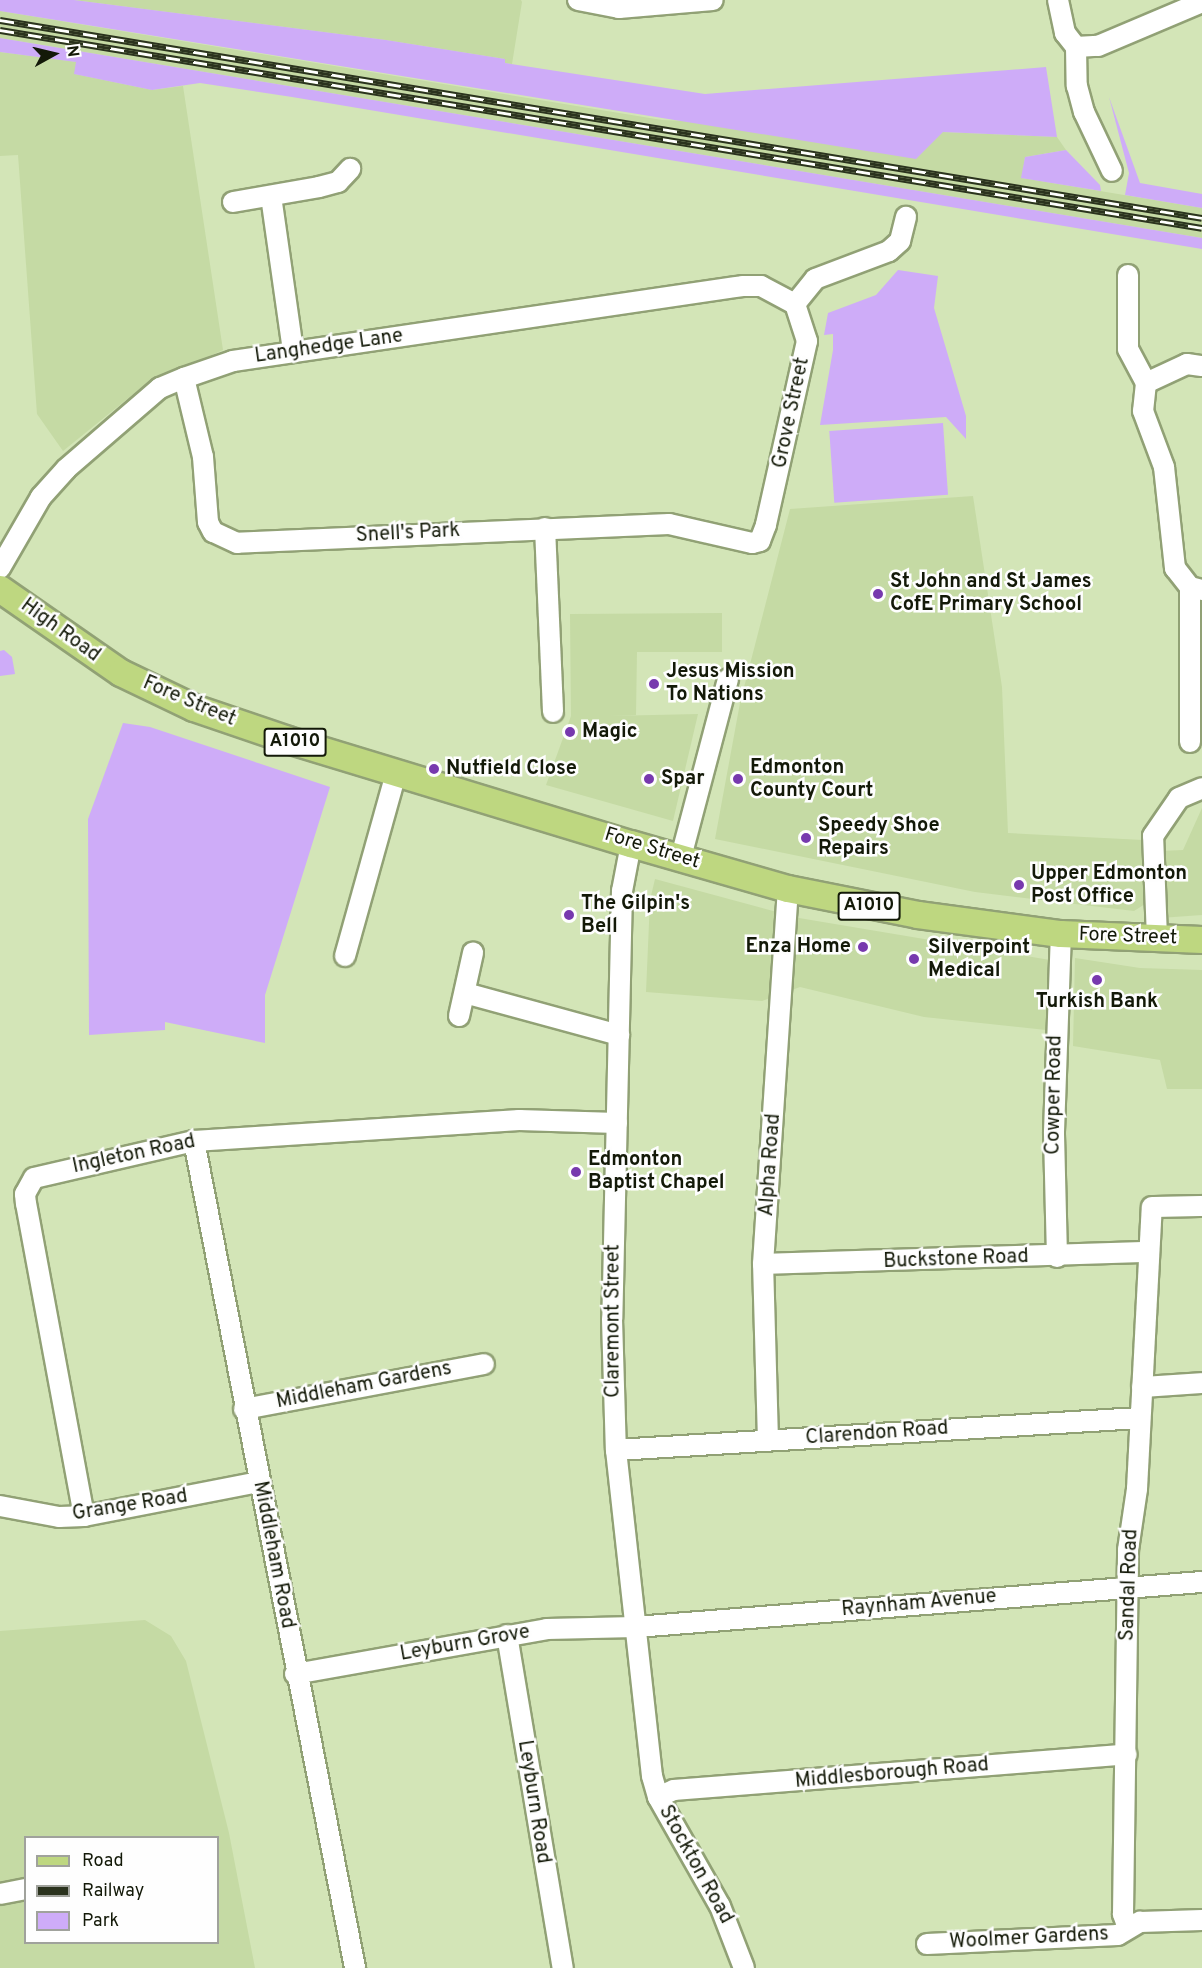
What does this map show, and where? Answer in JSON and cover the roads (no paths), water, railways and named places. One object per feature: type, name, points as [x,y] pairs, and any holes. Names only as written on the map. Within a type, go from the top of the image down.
[{"type":"main road","name":"High Road","points":[[0,589],[121,673]]},
{"type":"main road","name":"Fore Street","points":[[121,673],[194,708],[396,773],[788,890],[918,915],[1061,934],[1202,940]]},
{"type":"street","points":[[578,0],[619,8],[713,0]]},
{"type":"street","points":[[1058,0],[1065,33],[1076,47],[1077,86],[1084,112],[1112,171]]},
{"type":"street","points":[[1076,47],[1098,46],[1201,5]]},
{"type":"street","points":[[233,202],[338,182],[350,169]]},
{"type":"street","points":[[272,196],[293,350]]},
{"type":"street","points":[[795,304],[815,279],[889,251],[900,241],[906,217]]},
{"type":"street","points":[[1128,275],[1128,349],[1146,383],[1143,411],[1164,467],[1174,568],[1196,588],[1190,742]]},
{"type":"street","name":"Langhedge Lane","points":[[0,568],[41,497],[66,469],[160,388],[233,361],[293,350],[743,286],[760,286],[795,304]]},
{"type":"street","name":"Grove Street","points":[[760,541],[806,355],[807,341],[795,304]]},
{"type":"street","points":[[1146,383],[1186,364],[1202,366]]},
{"type":"street","name":"Snell's Park","points":[[184,378],[202,457],[208,522],[213,532],[237,543],[669,524],[752,543],[760,541]]},
{"type":"street","points":[[545,528],[553,712]]},
{"type":"street","points":[[681,857],[728,679]]},
{"type":"street","points":[[345,956],[396,773]]},
{"type":"street","points":[[1157,938],[1153,836],[1164,815],[1179,798],[1202,788]]},
{"type":"street","name":"Claremont Street","points":[[631,844],[622,891],[612,1319],[615,1449],[658,1797]]},
{"type":"street","name":"Alpha Road","points":[[768,1441],[763,1264],[788,890]]},
{"type":"street","name":"Cowper Road","points":[[1057,1257],[1054,1132],[1061,934]]},
{"type":"street","points":[[459,1016],[473,953]]},
{"type":"street","points":[[465,993],[619,1035]]},
{"type":"street","name":"Ingleton Road","points":[[84,1516],[25,1194],[28,1185],[43,1174],[194,1141],[519,1120],[617,1123]]},
{"type":"street","name":"Middleham Road","points":[[194,1141],[295,1674],[355,1968]]},
{"type":"street","name":"Sandal Road","points":[[1128,1928],[1123,1914],[1127,1754],[1128,1550],[1137,1489],[1152,1207],[1202,1206]]},
{"type":"street","name":"Buckstone Road","points":[[763,1264],[1057,1257],[1149,1252]]},
{"type":"street","name":"Middleham Gardens","points":[[244,1409],[484,1364]]},
{"type":"street","points":[[1142,1388],[1202,1383]]},
{"type":"street","name":"Clarendon Road","points":[[615,1449],[1139,1418]]},
{"type":"street","name":"Grange Road","points":[[0,1506],[59,1517],[84,1516],[259,1482]]},
{"type":"street","name":"Raynham Avenue","points":[[636,1627],[1202,1582]]},
{"type":"street","name":"Leyburn Grove","points":[[295,1674],[547,1629],[636,1627]]},
{"type":"street","name":"Leyburn Road","points":[[507,1635],[563,1968]]},
{"type":"street","name":"Middlesborough Road","points":[[658,1797],[674,1790],[1127,1754]]},
{"type":"street","name":"Stockton Road","points":[[658,1797],[720,1906],[744,1968]]},
{"type":"street","points":[[0,1894],[24,1890]]},
{"type":"street","name":"Woolmer Gardens","points":[[927,1944],[1118,1935],[1140,1922],[1202,1920]]},
{"type":"railway","points":[[0,20],[1202,218]]},
{"type":"railway","points":[[0,30],[1202,228]]},
{"type":"place","name":"St John and St James CofE Primary School","points":[[878,594]]},
{"type":"place","name":"Jesus Mission To Nations","points":[[654,684]]},
{"type":"place","name":"Magic","points":[[570,732]]},
{"type":"place","name":"Nutfield Close","points":[[434,769]]},
{"type":"place","name":"Spar","points":[[649,779]]},
{"type":"place","name":"Edmonton County Court","points":[[738,779]]},
{"type":"place","name":"Speedy Shoe Repairs","points":[[806,838]]},
{"type":"place","name":"Upper Edmonton Post Office","points":[[1019,885]]},
{"type":"place","name":"The Gilpin's Bell","points":[[569,915]]},
{"type":"place","name":"Enza Home","points":[[863,947]]},
{"type":"place","name":"Silverpoint Medical","points":[[914,959]]},
{"type":"place","name":"Turkish Bank","points":[[1097,980]]},
{"type":"place","name":"Edmonton Baptist Chapel","points":[[576,1172]]}]
